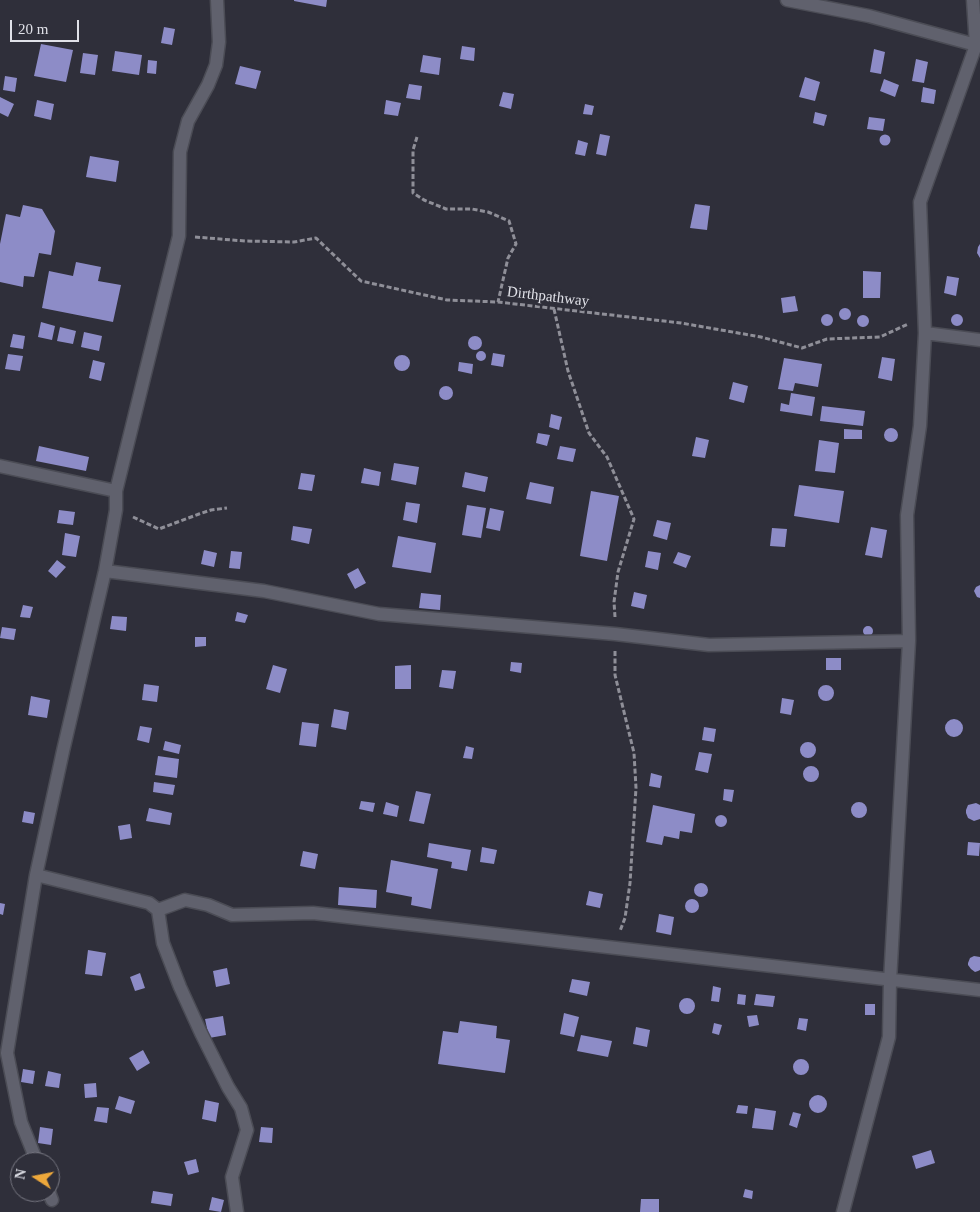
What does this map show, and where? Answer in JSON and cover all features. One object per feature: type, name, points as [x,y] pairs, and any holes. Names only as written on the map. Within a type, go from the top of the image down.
[{"type":"street","points":[[33,1152],[21,1122],[7,1052],[36,875],[105,571],[116,510],[116,491],[180,236],[180,152],[188,121],[216,65],[219,42],[217,0]]},
{"type":"street","points":[[786,0],[869,16],[976,45]]},
{"type":"street","points":[[842,1212],[889,1037],[890,981],[909,641],[908,515],[920,426],[925,333],[920,202],[976,45],[974,0]]},
{"type":"street","points":[[925,333],[980,340]]},
{"type":"street","points":[[0,466],[116,491]]},
{"type":"street","points":[[105,571],[264,591],[378,614],[615,634],[709,645],[909,641]]},
{"type":"street","points":[[36,875],[149,903],[158,910],[163,943],[180,987],[223,1078],[241,1108],[247,1130],[232,1176],[236,1212]]},
{"type":"street","points":[[158,910],[185,900],[232,915],[313,913],[980,990]]},
{"type":"path","points":[[417,137],[413,150],[412,193],[424,200],[446,208],[488,212],[509,221],[516,244],[508,258],[498,302]]},
{"type":"path","name":"Dirthpathway","points":[[180,236],[244,241],[294,242],[316,238],[361,281],[447,300],[498,302],[681,323],[761,337],[802,348],[826,339],[880,337],[925,317]]},
{"type":"path","points":[[116,510],[159,529],[211,510],[227,508]]},
{"type":"building","points":[[294,0],[327,0],[326,7]]},
{"type":"building","points":[[164,27],[175,29],[172,45],[161,43]]},
{"type":"building","points":[[41,44],[73,50],[66,82],[34,76]]},
{"type":"building","points":[[462,46],[475,48],[474,61],[460,59]]},
{"type":"building","points":[[874,49],[885,52],[881,74],[870,72]]},
{"type":"building","points":[[115,51],[142,55],[139,75],[112,71]]},
{"type":"building","points":[[83,53],[98,55],[95,75],[80,73]]},
{"type":"building","points":[[423,55],[441,58],[439,75],[420,72]]},
{"type":"building","points":[[916,59],[928,62],[924,83],[912,81]]},
{"type":"building","points":[[148,60],[157,61],[156,74],[147,73]]},
{"type":"building","points":[[240,66],[261,71],[256,89],[235,84]]},
{"type":"building","points":[[5,76],[17,78],[15,92],[3,90]]},
{"type":"building","points":[[805,77],[820,82],[815,101],[799,97]]},
{"type":"building","points":[[884,79],[899,85],[895,97],[880,91]]},
{"type":"building","points":[[409,84],[422,86],[420,100],[406,98]]},
{"type":"building","points":[[923,87],[936,90],[934,104],[921,102]]},
{"type":"building","points":[[503,92],[514,94],[511,109],[499,106]]},
{"type":"building","points":[[0,97],[14,104],[8,117],[0,113]]},
{"type":"building","points":[[37,100],[54,104],[51,120],[34,116]]},
{"type":"building","points":[[386,100],[401,103],[398,116],[384,114]]},
{"type":"building","points":[[585,104],[594,106],[592,115],[583,114]]},
{"type":"building","points":[[815,112],[827,115],[824,126],[813,123]]},
{"type":"building","points":[[869,117],[885,119],[883,131],[867,129]]},
{"type":"building","points":[[600,134],[610,136],[606,156],[596,154]]},
{"type":"building","points":[[883,135],[887,135],[890,140],[889,144],[883,145],[880,142],[880,138]]},
{"type":"building","points":[[578,140],[588,143],[585,156],[575,154]]},
{"type":"building","points":[[90,156],[119,161],[116,182],[86,177]]},
{"type":"building","points":[[695,204],[710,206],[707,230],[690,228]]},
{"type":"building","points":[[23,205],[42,209],[55,231],[51,255],[39,253],[34,277],[24,276],[23,287],[0,282],[0,244],[6,214],[20,217]]},
{"type":"building","points":[[980,244],[980,258],[977,253]]},
{"type":"building","points":[[76,262],[101,267],[98,281],[121,285],[113,322],[42,308],[49,271],[73,276]]},
{"type":"building","points":[[863,271],[881,272],[880,298],[863,298]]},
{"type":"building","points":[[947,276],[959,278],[956,296],[944,293]]},
{"type":"building","points":[[795,296],[798,311],[783,313],[781,298]]},
{"type":"building","points":[[843,308],[847,308],[851,314],[847,320],[843,320],[839,316],[839,312]]},
{"type":"building","points":[[825,314],[829,314],[833,320],[829,326],[825,326],[821,322],[821,318]]},
{"type":"building","points":[[955,314],[959,314],[963,320],[959,326],[955,326],[951,322],[951,318]]},
{"type":"building","points":[[861,315],[865,315],[869,321],[865,327],[861,327],[857,323],[857,319]]},
{"type":"building","points":[[41,322],[55,326],[52,340],[38,337]]},
{"type":"building","points":[[60,327],[76,331],[73,344],[57,341]]},
{"type":"building","points":[[84,332],[102,336],[99,351],[81,347]]},
{"type":"building","points":[[13,334],[25,336],[23,349],[10,347]]},
{"type":"building","points":[[472,336],[478,336],[482,343],[478,350],[472,350],[468,346],[468,340]]},
{"type":"building","points":[[479,351],[483,351],[486,356],[485,360],[479,361],[476,358],[476,354]]},
{"type":"building","points":[[493,353],[505,355],[503,367],[491,365]]},
{"type":"building","points":[[8,354],[23,356],[20,371],[5,369]]},
{"type":"building","points":[[399,355],[405,355],[410,360],[408,369],[399,371],[394,366],[394,360]]},
{"type":"building","points":[[882,357],[895,359],[892,381],[878,378]]},
{"type":"building","points":[[784,358],[822,364],[818,387],[795,383],[793,391],[778,389]]},
{"type":"building","points":[[93,360],[105,363],[101,381],[89,378]]},
{"type":"building","points":[[459,362],[473,364],[472,374],[458,371]]},
{"type":"building","points":[[733,382],[748,386],[744,403],[729,399]]},
{"type":"building","points":[[443,386],[449,386],[453,393],[449,400],[443,400],[439,396],[439,390]]},
{"type":"building","points":[[791,393],[815,397],[812,416],[780,411],[781,403],[789,405]]},
{"type":"building","points":[[822,406],[865,411],[863,426],[820,421]]},
{"type":"building","points":[[551,414],[562,417],[559,430],[549,427]]},
{"type":"building","points":[[891,428],[896,430],[898,435],[896,440],[891,442],[886,440],[884,435],[886,430]]},
{"type":"building","points":[[844,429],[862,430],[862,439],[844,439]]},
{"type":"building","points":[[538,433],[550,435],[547,446],[536,443]]},
{"type":"building","points":[[696,437],[709,440],[705,458],[692,456]]},
{"type":"building","points":[[819,440],[839,443],[835,473],[815,471]]},
{"type":"building","points":[[39,446],[89,457],[86,471],[36,461]]},
{"type":"building","points":[[560,446],[576,449],[573,462],[557,459]]},
{"type":"building","points":[[394,463],[419,467],[416,485],[391,480]]},
{"type":"building","points":[[364,468],[381,472],[379,486],[361,483]]},
{"type":"building","points":[[465,472],[488,477],[485,492],[462,487]]},
{"type":"building","points":[[301,473],[315,475],[312,491],[298,489]]},
{"type":"building","points":[[530,482],[554,487],[551,504],[526,499]]},
{"type":"building","points":[[799,485],[844,491],[839,523],[794,516]]},
{"type":"building","points":[[591,491],[619,496],[607,561],[580,556]]},
{"type":"building","points":[[406,502],[420,504],[417,523],[403,520]]},
{"type":"building","points":[[467,505],[486,508],[481,538],[462,535]]},
{"type":"building","points":[[490,508],[504,511],[500,531],[486,528]]},
{"type":"building","points":[[59,510],[75,512],[73,525],[57,523]]},
{"type":"building","points":[[657,520],[671,523],[667,540],[653,536]]},
{"type":"building","points":[[293,526],[312,529],[309,544],[291,540]]},
{"type":"building","points":[[871,527],[887,530],[882,558],[865,555]]},
{"type":"building","points":[[772,528],[787,529],[785,547],[770,546]]},
{"type":"building","points":[[65,533],[80,536],[76,557],[62,555]]},
{"type":"building","points":[[398,536],[436,543],[431,573],[392,567]]},
{"type":"building","points":[[204,550],[217,553],[214,567],[201,564]]},
{"type":"building","points":[[231,551],[242,552],[240,569],[229,568]]},
{"type":"building","points":[[648,551],[661,553],[658,570],[645,567]]},
{"type":"building","points":[[678,552],[691,556],[686,568],[673,563]]},
{"type":"building","points":[[57,560],[66,567],[56,578],[48,571]]},
{"type":"building","points":[[358,568],[366,583],[355,589],[347,574]]},
{"type":"building","points":[[980,585],[980,598],[977,597],[974,591]]},
{"type":"building","points":[[634,592],[647,595],[644,609],[631,606]]},
{"type":"building","points":[[421,593],[441,595],[440,610],[419,608]]},
{"type":"building","points":[[23,605],[33,607],[30,618],[20,617]]},
{"type":"building","points":[[237,612],[248,615],[245,623],[235,621]]},
{"type":"building","points":[[112,616],[127,617],[126,631],[110,629]]},
{"type":"building","points":[[866,626],[870,626],[873,631],[872,635],[866,636],[863,633],[863,629]]},
{"type":"building","points":[[2,627],[16,629],[14,640],[0,638]]},
{"type":"building","points":[[195,637],[206,637],[206,646],[195,647]]},
{"type":"building","points":[[826,658],[841,658],[841,670],[826,670]]},
{"type":"building","points":[[511,662],[522,663],[521,673],[510,671]]},
{"type":"building","points":[[273,665],[287,669],[280,693],[266,689]]},
{"type":"building","points":[[411,665],[411,689],[395,689],[395,666]]},
{"type":"building","points":[[442,670],[456,671],[453,689],[439,687]]},
{"type":"building","points":[[144,684],[159,686],[157,702],[142,700]]},
{"type":"building","points":[[826,685],[832,687],[834,693],[832,699],[826,701],[820,699],[818,693],[820,687]]},
{"type":"building","points":[[31,696],[50,700],[47,718],[28,715]]},
{"type":"building","points":[[782,698],[794,700],[791,715],[780,713]]},
{"type":"building","points":[[334,709],[349,712],[346,730],[331,727]]},
{"type":"building","points":[[954,719],[960,722],[963,728],[960,734],[954,737],[948,734],[945,728],[948,722]]},
{"type":"building","points":[[302,722],[319,724],[316,747],[299,745]]},
{"type":"building","points":[[140,726],[152,728],[149,743],[137,740]]},
{"type":"building","points":[[704,727],[716,729],[714,742],[702,740]]},
{"type":"building","points":[[165,741],[181,745],[179,754],[163,750]]},
{"type":"building","points":[[808,742],[816,750],[808,758],[800,750]]},
{"type":"building","points":[[466,746],[474,748],[472,759],[463,758]]},
{"type":"building","points":[[699,752],[712,754],[708,773],[695,770]]},
{"type":"building","points":[[158,756],[179,759],[177,778],[155,775]]},
{"type":"building","points":[[811,766],[817,768],[819,774],[817,780],[811,782],[805,780],[803,774],[805,768]]},
{"type":"building","points":[[651,773],[662,776],[660,788],[649,786]]},
{"type":"building","points":[[154,782],[175,785],[173,795],[153,792]]},
{"type":"building","points":[[724,789],[734,790],[732,802],[723,800]]},
{"type":"building","points":[[416,791],[431,794],[424,824],[409,821]]},
{"type":"building","points":[[361,801],[375,803],[373,812],[359,809]]},
{"type":"building","points":[[386,802],[399,806],[397,817],[383,814]]},
{"type":"building","points":[[859,802],[865,804],[867,810],[865,816],[859,818],[853,816],[851,810],[853,804]]},
{"type":"building","points":[[976,803],[980,805],[980,819],[974,821],[968,818],[966,810],[968,805]]},
{"type":"building","points":[[653,805],[695,814],[692,833],[680,831],[679,839],[664,836],[662,845],[646,842]]},
{"type":"building","points":[[149,808],[172,813],[170,825],[146,821]]},
{"type":"building","points":[[24,811],[35,813],[33,824],[22,822]]},
{"type":"building","points":[[723,815],[726,816],[726,826],[719,827],[716,826],[715,819],[716,816]]},
{"type":"building","points":[[130,824],[132,838],[120,840],[118,826]]},
{"type":"building","points":[[968,842],[980,843],[979,856],[967,855]]},
{"type":"building","points":[[429,843],[471,850],[467,871],[451,868],[452,862],[427,857]]},
{"type":"building","points":[[482,847],[497,850],[494,864],[480,862]]},
{"type":"building","points":[[303,851],[318,854],[315,869],[300,866]]},
{"type":"building","points":[[391,860],[438,869],[431,909],[411,905],[412,897],[386,892]]},
{"type":"building","points":[[698,883],[704,883],[708,890],[704,897],[698,897],[694,893],[694,887]]},
{"type":"building","points":[[339,887],[377,890],[376,908],[338,905]]},
{"type":"building","points":[[589,891],[603,894],[600,908],[586,905]]},
{"type":"building","points":[[692,899],[697,901],[699,906],[697,911],[692,913],[687,911],[685,906],[687,901]]},
{"type":"building","points":[[0,903],[5,904],[3,915],[0,914]]},
{"type":"building","points":[[659,914],[674,917],[671,935],[656,932]]},
{"type":"building","points":[[88,950],[106,953],[102,976],[85,974]]},
{"type":"building","points":[[974,956],[980,957],[980,970],[975,972],[968,965],[970,958]]},
{"type":"building","points":[[227,968],[230,984],[216,987],[213,971]]},
{"type":"building","points":[[140,973],[145,988],[135,991],[130,977]]},
{"type":"building","points":[[572,979],[590,982],[587,996],[569,992]]},
{"type":"building","points":[[713,986],[721,988],[719,1002],[711,1001]]},
{"type":"building","points":[[738,994],[746,995],[745,1005],[737,1004]]},
{"type":"building","points":[[756,994],[775,996],[773,1007],[754,1005]]},
{"type":"building","points":[[687,998],[695,1006],[687,1014],[679,1006]]},
{"type":"building","points":[[865,1004],[875,1004],[875,1015],[865,1015]]},
{"type":"building","points":[[564,1013],[579,1017],[574,1037],[560,1034]]},
{"type":"building","points":[[757,1015],[759,1025],[749,1027],[747,1016]]},
{"type":"building","points":[[223,1016],[226,1035],[209,1038],[205,1019]]},
{"type":"building","points":[[799,1018],[808,1019],[806,1031],[797,1029]]},
{"type":"building","points":[[460,1021],[497,1026],[496,1038],[510,1040],[505,1073],[438,1064],[443,1031],[458,1033]]},
{"type":"building","points":[[714,1023],[722,1025],[719,1035],[712,1033]]},
{"type":"building","points":[[636,1027],[650,1030],[647,1047],[633,1044]]},
{"type":"building","points":[[581,1035],[612,1041],[608,1057],[577,1051]]},
{"type":"building","points":[[143,1050],[150,1063],[137,1071],[129,1058]]},
{"type":"building","points":[[801,1059],[809,1067],[801,1075],[793,1067]]},
{"type":"building","points":[[23,1069],[35,1071],[33,1084],[21,1082]]},
{"type":"building","points":[[48,1071],[61,1074],[59,1088],[45,1086]]},
{"type":"building","points":[[96,1083],[97,1097],[85,1098],[84,1084]]},
{"type":"building","points":[[818,1095],[824,1098],[827,1104],[824,1110],[818,1113],[812,1110],[809,1104],[812,1098]]},
{"type":"building","points":[[119,1096],[135,1101],[131,1114],[115,1109]]},
{"type":"building","points":[[205,1100],[219,1103],[216,1122],[202,1119]]},
{"type":"building","points":[[738,1105],[748,1106],[747,1114],[736,1113]]},
{"type":"building","points":[[97,1107],[109,1108],[107,1123],[94,1121]]},
{"type":"building","points":[[755,1108],[776,1111],[773,1130],[752,1128]]},
{"type":"building","points":[[793,1112],[801,1114],[797,1128],[789,1125]]},
{"type":"building","points":[[40,1127],[53,1129],[51,1145],[38,1143]]},
{"type":"building","points":[[261,1127],[273,1128],[272,1143],[259,1142]]},
{"type":"building","points":[[931,1150],[935,1163],[916,1169],[912,1156]]},
{"type":"building","points":[[196,1159],[199,1172],[188,1175],[184,1162]]},
{"type":"building","points":[[745,1189],[753,1191],[752,1199],[743,1197]]},
{"type":"building","points":[[153,1191],[173,1194],[171,1206],[151,1203]]},
{"type":"building","points":[[212,1197],[224,1200],[221,1212],[209,1210]]},
{"type":"building","points":[[641,1199],[659,1199],[659,1212],[640,1212]]}]
